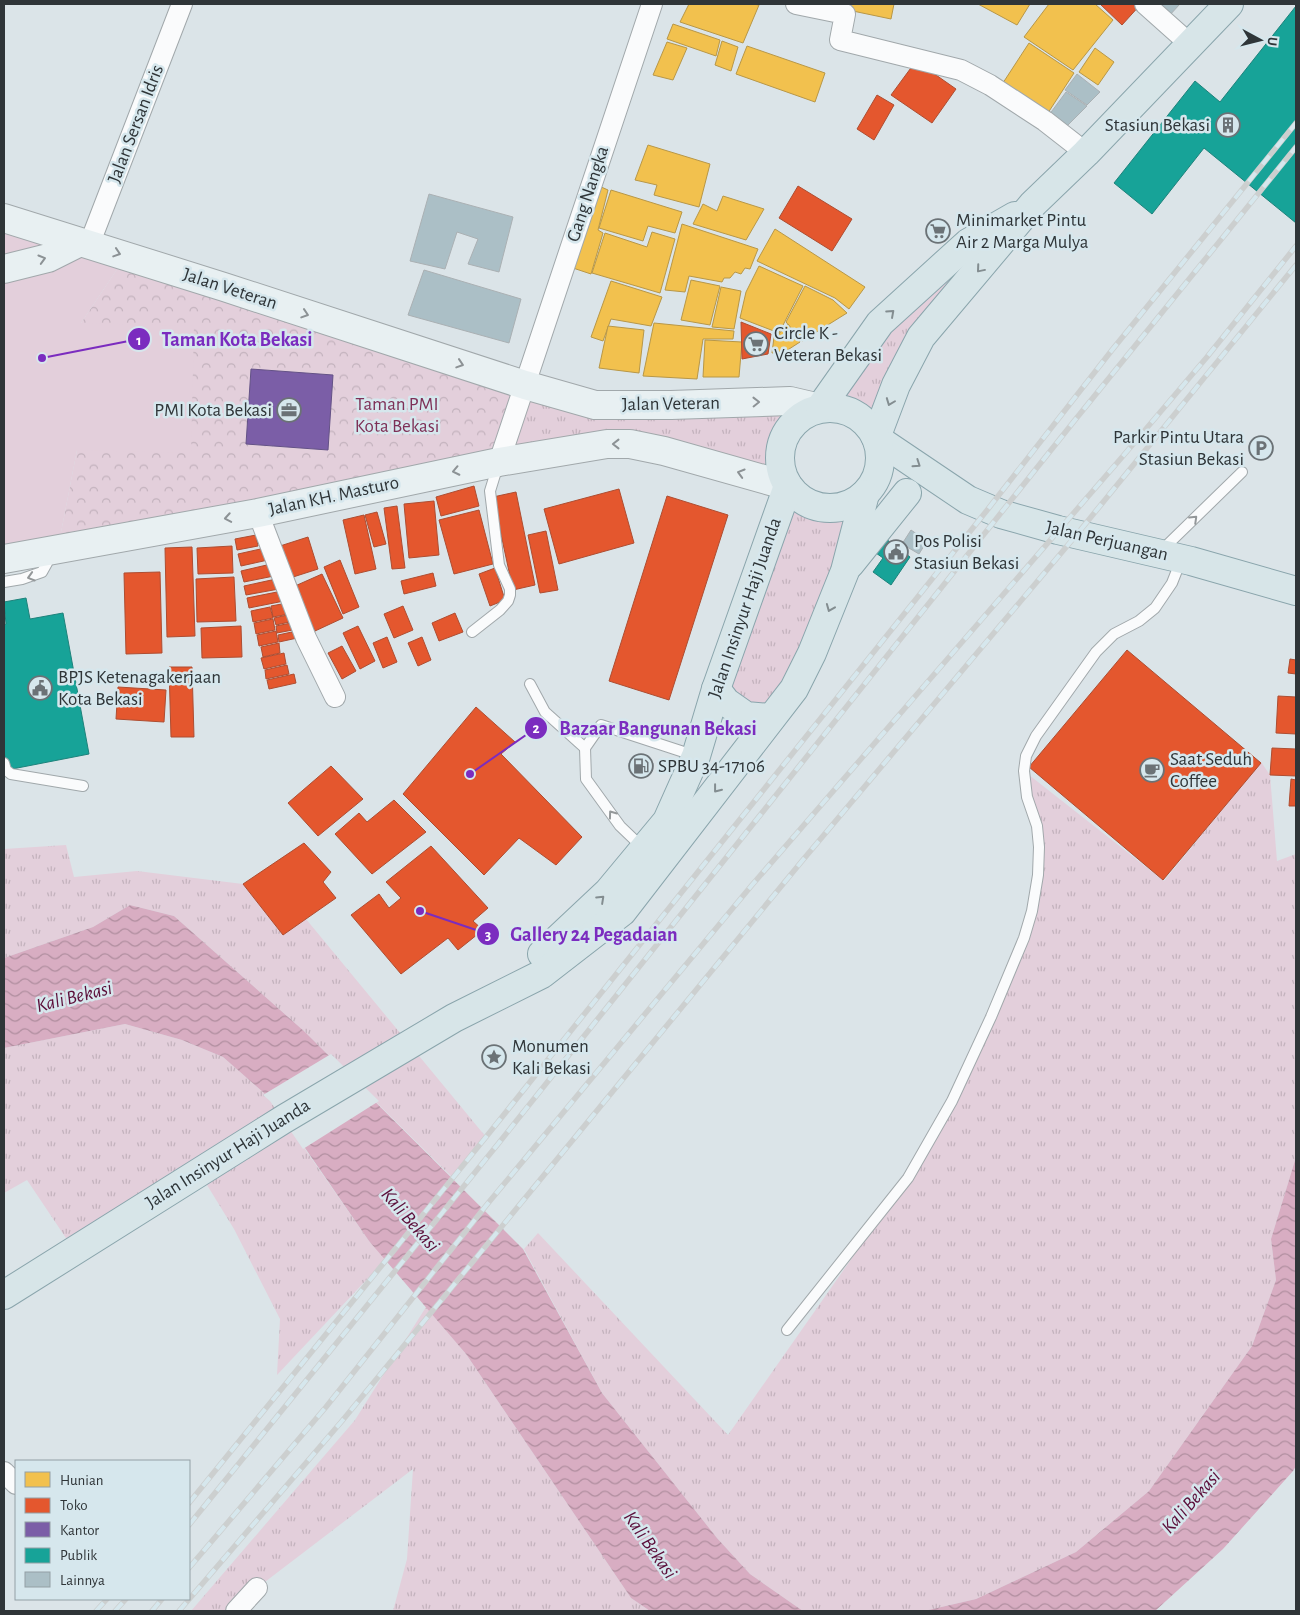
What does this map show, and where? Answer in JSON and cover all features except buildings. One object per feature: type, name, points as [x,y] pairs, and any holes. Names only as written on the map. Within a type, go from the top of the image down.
[{"type":"main road","points":[[876,438],[896,385],[921,336],[1033,204],[1086,153],[1229,4]]},
{"type":"main road","points":[[820,408],[880,323],[968,243],[1033,204]]},
{"type":"main road","points":[[835,407],[851,411],[867,424],[880,448],[877,476],[867,492],[856,502],[830,509],[808,504],[794,494],[788,486],[780,467],[782,441],[798,418],[820,408],[835,407]]},
{"type":"main road","name":"Jalan Perjuangan","points":[[876,438],[968,500],[1014,519],[1170,556],[1296,591]]},
{"type":"main road","name":"Jalan Insinyur Haji Juanda","points":[[454,1018],[536,960],[608,892],[645,850],[667,821],[696,756],[716,689],[788,486]]},
{"type":"main road","points":[[867,492],[907,493],[968,500]]},
{"type":"main road","name":"Jalan Insinyur Haji Juanda","points":[[4,1295],[284,1119],[454,1018],[542,974],[622,912],[794,688],[812,653],[845,571],[867,492]]},
{"type":"main road","points":[[845,571],[907,493]]},
{"type":"main road","points":[[716,689],[726,702],[746,716],[771,718]]},
{"type":"street","name":"Jalan Sersan Idris","points":[[84,244],[182,4]]},
{"type":"street","name":"Gang Nangka","points":[[525,385],[652,4]]},
{"type":"street","points":[[796,4],[845,14],[840,40],[961,70],[990,85],[1045,121],[1086,153]]},
{"type":"street","points":[[1145,4],[1191,45]]},
{"type":"street","name":"Jalan Veteran","points":[[4,218],[525,385],[595,405],[671,405],[754,401],[790,402],[820,408]]},
{"type":"street","points":[[4,269],[48,258],[84,244]]},
{"type":"street","points":[[499,462],[525,385]]},
{"type":"street","points":[[664,451],[654,437],[653,420],[671,405]]},
{"type":"street","name":"Jalan KH. Masturo","points":[[4,559],[258,513],[499,462],[607,444],[630,444],[664,451],[788,486]]},
{"type":"street","points":[[258,513],[306,638],[335,697]]},
{"type":"street","points":[[4,1472],[15,1483]]},
{"type":"street","points":[[236,1611],[257,1588]]},
{"type":"lane","points":[[472,632],[500,610],[508,601],[510,595],[510,589],[499,565],[490,491],[499,462]]},
{"type":"lane","points":[[787,1330],[908,1178],[952,1101],[991,1017],[1024,938],[1032,911],[1038,875],[1039,847],[1037,826],[1027,797],[1024,771],[1026,756],[1036,736],[1096,652],[1114,634],[1139,621],[1155,608],[1172,583],[1170,556],[1242,472]]},
{"type":"lane","points":[[4,582],[22,579],[42,572],[47,563],[48,550]]},
{"type":"lane","points":[[530,684],[546,712],[585,748]]},
{"type":"lane","points":[[645,850],[620,826],[586,779],[585,748],[601,725],[696,756]]},
{"type":"lane","points":[[4,763],[6,770],[11,774],[83,786]]},
{"type":"green space","points":[[1033,204],[867,424],[858,417],[838,408],[817,409],[799,419],[783,439],[780,464],[782,475],[788,487],[803,500],[822,508],[835,508],[847,505],[865,494],[771,718],[726,702],[787,486],[664,451],[499,462],[525,385],[595,405],[820,408],[880,323]]},
{"type":"green space","points":[[4,218],[126,256],[81,323],[194,326],[191,453],[77,450],[58,548],[4,559]]},
{"type":"green space","name":"Taman PMI Kota Bekasi","points":[[126,256],[525,385],[499,462],[58,548],[77,450],[81,323]],"holes":[[[251,369],[328,450],[246,444]]]},
{"type":"green space","points":[[1261,762],[1270,775],[1277,861],[1296,854],[1296,1157],[1271,1239],[1276,1280],[1252,1346],[1149,1491],[1076,1552],[976,1599],[924,1611],[803,1611],[750,1574],[717,1538],[602,1393],[524,1249],[538,1233],[728,1435],[908,1178],[952,1101],[1024,938],[1039,847],[1024,771],[1164,881]]},
{"type":"green space","points":[[66,845],[74,877],[137,871],[243,884],[283,935],[306,919],[486,1137],[453,1178],[305,1032],[174,916],[130,905],[93,927],[4,958],[4,849]]},
{"type":"green space","points":[[125,1024],[182,1040],[223,1057],[272,1100],[369,1241],[386,1259],[277,1375],[280,1319],[234,1229],[199,1172],[74,1250],[27,1180],[4,1193],[4,1048]]},
{"type":"green space","points":[[426,1307],[466,1354],[631,1598],[650,1611],[393,1611],[407,1559],[413,1469],[257,1588],[236,1611],[191,1611],[355,1420]]},
{"type":"water","name":"Kali Bekasi","points":[[130,905],[174,916],[305,1032],[523,1249],[602,1393],[717,1538],[750,1574],[803,1611],[650,1611],[631,1598],[466,1354],[369,1241],[272,1100],[223,1057],[182,1040],[125,1024],[4,1048],[4,958],[93,927]]},
{"type":"water","name":"Kali Bekasi","points":[[1296,1157],[1296,1466],[1293,1471],[1223,1549],[1155,1611],[924,1611],[976,1599],[1076,1552],[1149,1491],[1252,1346],[1276,1280],[1271,1239]]},
{"type":"pier","points":[[331,1054],[379,1101],[303,1149],[270,1101],[263,1095]]},
{"type":"railway","points":[[190,1502],[486,1137],[988,509],[1112,350],[1296,123]]},
{"type":"railway","points":[[190,1524],[498,1144],[1075,420],[1296,147]]},
{"type":"railway","points":[[190,1567],[326,1407],[489,1202],[752,885],[1123,456],[1207,357],[1296,246]]},
{"type":"railway","points":[[190,1598],[342,1421],[802,861],[1078,533],[1296,265]]},
{"type":"railway","points":[[96,1611],[106,1600]]},
{"type":"railway","points":[[115,1611],[125,1600]]},
{"type":"railway","points":[[152,1611],[161,1600]]},
{"type":"railway","points":[[179,1611],[188,1600]]},
{"type":"place","name":"Stasiun Bekasi","points":[[1228,125]]},
{"type":"place","name":"Minimarket Pintu Air 2 Marga Mulya","points":[[938,231]]},
{"type":"place","name":"Circle K - Veteran Bekasi","points":[[756,344]]},
{"type":"place","name":"Taman Kota Bekasi","points":[[42,358]]},
{"type":"place","name":"PMI Kota Bekasi","points":[[289,410]]},
{"type":"place","name":"Parkir Pintu Utara Stasiun Bekasi","points":[[1261,448]]},
{"type":"place","name":"Pos Polisi Stasiun Bekasi","points":[[896,552]]},
{"type":"place","name":"BPJS Ketenagakerjaan Kota Bekasi","points":[[40,688]]},
{"type":"place","name":"SPBU 34-17106","points":[[641,766]]},
{"type":"place","name":"Saat Seduh Coffee","points":[[1152,770]]},
{"type":"place","name":"Bazaar Bangunan Bekasi","points":[[470,774]]},
{"type":"place","name":"Gallery 24 Pegadaian","points":[[420,911]]},
{"type":"place","name":"Monumen Kali Bekasi","points":[[494,1057]]}]
